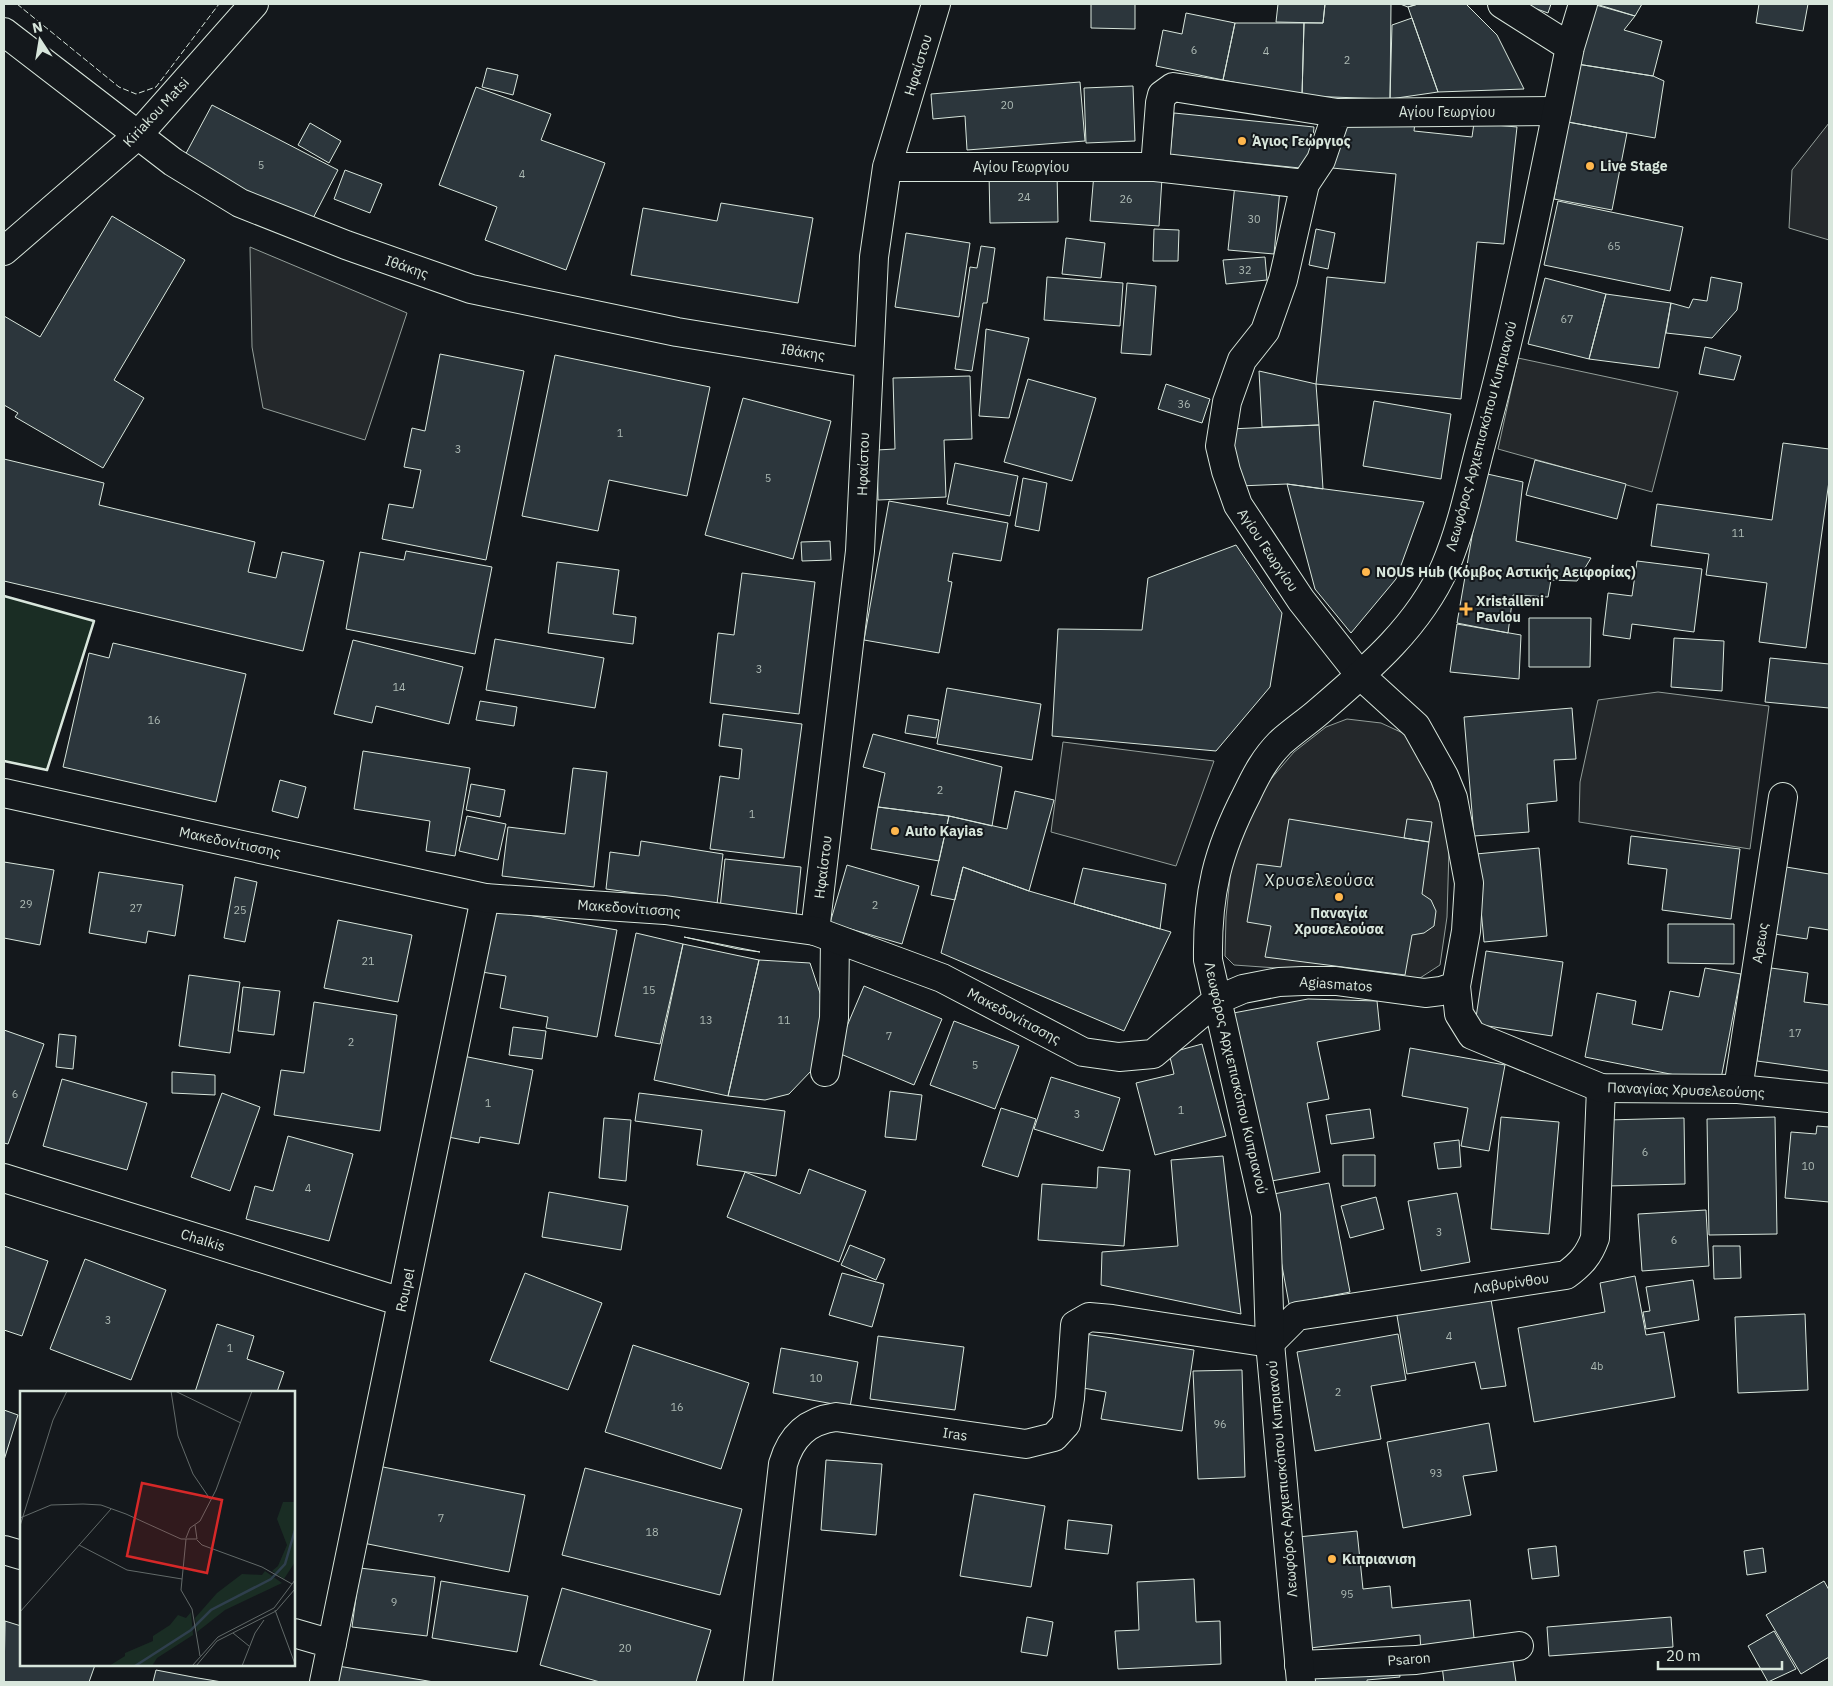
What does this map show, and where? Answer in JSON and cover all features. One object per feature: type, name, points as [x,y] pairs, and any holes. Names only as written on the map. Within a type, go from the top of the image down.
[{"type":"street","name":"Kiriakou Matsi","points":[[4,251],[137,136],[254,4]]},
{"type":"street","name":"Ηφαίστου","points":[[826,1072],[834,1018],[825,935],[860,551],[874,257],[887,166],[936,4]]},
{"type":"street","points":[[1502,4],[1570,47]]},
{"type":"street","name":"Λεωφόρος Αρχιεπισκόπου Κυπριανού","points":[[1300,1673],[1270,1343],[1266,1216],[1208,960],[1208,924],[1214,872],[1228,832],[1261,765],[1280,743],[1360,675],[1402,635],[1423,609],[1445,566],[1459,526],[1506,348],[1570,47],[1584,4]]},
{"type":"street","name":"Ιθάκης","points":[[4,32],[172,162],[240,203],[346,245],[470,289],[677,332],[868,363]]},
{"type":"street","name":"Αγίου Γεωργίου","points":[[1155,167],[1160,103],[1162,95],[1174,88],[1337,113],[1557,112]]},
{"type":"street","name":"Αγίου Γεωργίου","points":[[1337,113],[1321,160],[1305,184],[1283,280],[1265,331],[1242,360],[1226,402],[1220,446],[1226,471],[1238,505],[1301,600],[1360,675]]},
{"type":"street","name":"Αγίου Γεωργίου","points":[[887,166],[1155,167],[1305,184]]},
{"type":"street","name":"Παναγίας Χρυσελεούσης","points":[[1360,675],[1416,726],[1444,776],[1453,798],[1469,884],[1466,931],[1456,986],[1459,1014],[1472,1035],[1602,1088],[1738,1089],[1829,1098]]},
{"type":"street","name":"Μακεδονίτισσης","points":[[4,793],[485,898],[665,910],[825,935],[942,978],[1082,1052],[1119,1057],[1153,1054],[1217,1000]]},
{"type":"street","name":"Αρεως","points":[[1738,1089],[1783,796]]},
{"type":"street","name":"Roupel","points":[[324,1682],[485,898]]},
{"type":"street","name":"Agiasmatos","points":[[1217,1000],[1243,989],[1279,982],[1336,981],[1425,993],[1441,992],[1456,986]]},
{"type":"street","name":"Λαβυρίνθου","points":[[1270,1343],[1297,1316],[1566,1275],[1580,1266],[1590,1253],[1596,1238],[1602,1088]]},
{"type":"street","name":"Chalkis","points":[[4,1178],[402,1302]]},
{"type":"street","name":"Iras","points":[[758,1682],[783,1464],[787,1449],[806,1426],[821,1419],[836,1417],[1026,1444],[1054,1437],[1066,1424],[1070,1398],[1075,1325],[1089,1317],[1156,1324],[1226,1338],[1270,1343]]},
{"type":"street","points":[[4,1550],[20,1555]]},
{"type":"street","points":[[295,1633],[332,1644]]},
{"type":"street","name":"Psaron","points":[[1300,1673],[1519,1646]]},
{"type":"green space","points":[[4,596],[94,621],[47,770],[4,761]]},
{"type":"shaded area","points":[[1829,123],[1829,240],[1789,228],[1792,170]]},
{"type":"shaded area","points":[[250,247],[407,313],[365,440],[263,408],[252,347]]},
{"type":"shaded area","points":[[1518,358],[1678,392],[1652,492],[1498,449]]},
{"type":"shaded area","points":[[1658,692],[1769,706],[1750,849],[1579,822],[1580,782],[1598,700]]},
{"type":"shaded area","points":[[1347,719],[1381,723],[1405,734],[1425,768],[1443,811],[1449,849],[1447,917],[1440,965],[1420,978],[1234,965],[1225,956],[1226,917],[1232,858],[1241,828],[1270,780],[1294,752],[1326,727]]},
{"type":"shaded area","points":[[1063,742],[1214,761],[1176,866],[1051,832]]},
{"type":"building","points":[[1091,4],[1135,4],[1135,29],[1091,28]]},
{"type":"building","points":[[1278,4],[1325,4],[1323,23],[1276,22]]},
{"type":"building","points":[[1325,4],[1391,4],[1390,99],[1302,96],[1304,23],[1323,23]]},
{"type":"building","points":[[1400,4],[1418,4],[1408,7]]},
{"type":"building","points":[[1418,4],[1466,4],[1497,35],[1524,89],[1438,92],[1408,7]]},
{"type":"building","points":[[1523,4],[1551,4],[1548,13]]},
{"type":"building","points":[[1596,4],[1642,4],[1635,16]]},
{"type":"building","points":[[1759,4],[1808,4],[1803,31],[1756,23]]},
{"type":"building","points":[[1596,5],[1635,16],[1624,30],[1662,41],[1653,76],[1577,64]]},
{"type":"building","points":[[1186,13],[1235,23],[1223,80],[1156,66],[1163,30],[1182,34]]},
{"type":"building","points":[[1412,18],[1438,92],[1390,99],[1392,25]]},
{"type":"building","points":[[1235,23],[1304,23],[1302,96],[1223,80]]},
{"type":"building","points":[[1577,64],[1653,76],[1664,81],[1655,138],[1568,122]]},
{"type":"building","points":[[487,68],[518,75],[513,95],[482,87]]},
{"type":"building","points":[[1080,82],[1085,141],[967,150],[965,116],[933,119],[931,94]]},
{"type":"building","points":[[1133,86],[1135,141],[1086,143],[1084,88]]},
{"type":"building","points":[[476,87],[551,114],[541,140],[605,163],[566,270],[485,240],[497,207],[439,185]]},
{"type":"building","points":[[212,105],[338,170],[310,224],[183,159]]},
{"type":"building","name":"Άγιος Γεώργιος","points":[[1174,113],[1314,127],[1310,169],[1170,155]]},
{"type":"building","points":[[1338,115],[1415,122],[1414,131],[1472,137],[1474,123],[1517,127],[1504,244],[1477,242],[1461,399],[1316,384],[1327,277],[1385,283],[1396,174],[1332,168]]},
{"type":"building","name":"Live Stage","points":[[1568,122],[1627,133],[1612,210],[1554,199]]},
{"type":"building","points":[[310,123],[341,141],[329,163],[298,145]]},
{"type":"building","points":[[345,170],[382,184],[370,213],[334,199]]},
{"type":"building","points":[[1057,172],[1058,222],[990,223],[989,173]]},
{"type":"building","points":[[1094,173],[1162,178],[1159,226],[1090,221]]},
{"type":"building","points":[[1235,184],[1280,189],[1274,254],[1228,250]]},
{"type":"building","points":[[1558,201],[1683,227],[1670,291],[1544,265]]},
{"type":"building","points":[[721,203],[813,218],[798,303],[631,275],[643,208],[717,221]]},
{"type":"building","points":[[112,216],[185,260],[114,380],[144,398],[103,468],[15,417],[18,413],[4,405],[4,316],[40,337]]},
{"type":"building","points":[[1154,229],[1179,230],[1178,261],[1153,261]]},
{"type":"building","points":[[1316,229],[1335,233],[1328,269],[1309,265]]},
{"type":"building","points":[[906,233],[970,243],[959,317],[895,307]]},
{"type":"building","points":[[1066,238],[1105,243],[1101,278],[1062,274]]},
{"type":"building","points":[[981,246],[995,248],[987,303],[983,303],[972,371],[955,369],[970,267],[977,268]]},
{"type":"building","points":[[1265,257],[1267,280],[1226,284],[1223,260]]},
{"type":"building","points":[[1047,277],[1123,283],[1120,326],[1044,320]]},
{"type":"building","points":[[1711,277],[1742,283],[1737,310],[1712,338],[1666,333],[1671,303],[1689,308],[1693,299],[1707,301]]},
{"type":"building","points":[[1545,278],[1606,294],[1589,359],[1528,344]]},
{"type":"building","points":[[1127,283],[1156,286],[1151,355],[1121,353]]},
{"type":"building","points":[[1606,294],[1671,303],[1659,368],[1589,359]]},
{"type":"building","points":[[986,329],[1029,338],[1009,418],[979,416]]},
{"type":"building","points":[[1705,347],[1741,356],[1734,380],[1699,374]]},
{"type":"building","points":[[440,354],[524,371],[486,560],[382,539],[389,504],[413,508],[421,470],[404,467],[412,428],[425,431]]},
{"type":"building","points":[[555,355],[710,387],[687,496],[609,480],[598,531],[522,516]]},
{"type":"building","points":[[1259,371],[1316,384],[1319,425],[1262,427]]},
{"type":"building","points":[[970,376],[972,439],[944,440],[946,497],[878,500],[877,450],[895,449],[893,378]]},
{"type":"building","points":[[1028,379],[1096,398],[1072,481],[1004,462]]},
{"type":"building","points":[[1166,384],[1210,399],[1202,423],[1158,409]]},
{"type":"building","points":[[743,398],[831,421],[793,559],[705,535]]},
{"type":"building","points":[[1374,401],[1451,414],[1441,479],[1363,466]]},
{"type":"building","points":[[1319,425],[1323,489],[1287,484],[1239,486],[1229,429]]},
{"type":"building","points":[[1783,443],[1829,449],[1829,481],[1806,648],[1759,642],[1767,583],[1706,575],[1709,554],[1651,546],[1657,504],[1772,520]]},
{"type":"building","points":[[4,459],[104,483],[99,505],[255,542],[248,572],[276,578],[282,552],[324,561],[303,651],[4,581]]},
{"type":"building","points":[[1535,460],[1626,484],[1617,519],[1526,495]]},
{"type":"building","points":[[955,463],[1018,476],[1010,516],[947,504]]},
{"type":"building","points":[[1483,473],[1523,482],[1516,541],[1591,558],[1577,581],[1551,580],[1548,597],[1513,595],[1508,633],[1457,623]]},
{"type":"building","points":[[1023,478],[1047,483],[1039,531],[1015,526]]},
{"type":"building","points":[[1287,484],[1424,502],[1396,579],[1351,633],[1315,589]]},
{"type":"building","points":[[889,501],[1008,523],[1001,561],[953,553],[948,581],[952,582],[939,653],[864,640]]},
{"type":"building","points":[[830,541],[831,560],[802,561],[801,542]]},
{"type":"building","points":[[1236,545],[1282,613],[1270,687],[1216,751],[1052,736],[1058,629],[1142,630],[1148,578]]},
{"type":"building","points":[[406,551],[492,567],[475,654],[346,629],[360,552],[404,560]]},
{"type":"building","points":[[1637,561],[1702,569],[1694,632],[1632,624],[1630,639],[1603,635],[1608,593],[1632,596]]},
{"type":"building","points":[[557,562],[619,570],[613,614],[636,617],[633,644],[548,633]]},
{"type":"building","points":[[742,573],[815,582],[799,714],[710,703],[718,633],[734,635]]},
{"type":"building","points":[[1529,618],[1591,618],[1590,667],[1529,667]]},
{"type":"building","points":[[1457,624],[1521,635],[1519,679],[1450,672]]},
{"type":"building","points":[[1674,638],[1724,641],[1722,691],[1671,687]]},
{"type":"building","points":[[495,639],[604,658],[595,708],[486,690]]},
{"type":"building","points":[[353,640],[463,667],[449,724],[376,706],[372,723],[334,714]]},
{"type":"building","points":[[113,643],[246,674],[216,802],[63,767],[89,653],[109,658]]},
{"type":"building","points":[[1770,658],[1829,664],[1829,708],[1765,702]]},
{"type":"building","points":[[947,688],[1041,704],[1032,760],[937,744]]},
{"type":"building","points":[[480,701],[517,707],[514,726],[476,720]]},
{"type":"building","points":[[1572,708],[1576,759],[1554,760],[1557,801],[1527,804],[1529,832],[1474,836],[1464,717]]},
{"type":"building","points":[[723,714],[802,724],[784,858],[710,849],[720,776],[739,779],[742,749],[719,746]]},
{"type":"building","points":[[908,715],[939,720],[936,738],[905,733]]},
{"type":"building","points":[[873,734],[1002,767],[992,826],[949,816],[878,807],[885,773],[863,767]]},
{"type":"building","points":[[363,751],[470,768],[455,856],[426,851],[430,821],[354,809]]},
{"type":"building","points":[[573,768],[607,772],[594,887],[502,876],[508,827],[565,834]]},
{"type":"building","points":[[280,780],[306,787],[298,818],[272,811]]},
{"type":"building","points":[[471,784],[505,790],[500,817],[466,810]]},
{"type":"building","points":[[1015,791],[1054,800],[1029,891],[963,867],[955,900],[931,895],[949,816],[1007,829]]},
{"type":"building","points":[[878,807],[949,816],[939,861],[871,849]]},
{"type":"building","points":[[467,816],[506,824],[498,860],[459,851]]},
{"type":"building","name":"Παναγία Χρυσελεούσα","points":[[1289,819],[1429,842],[1422,894],[1431,900],[1436,911],[1434,926],[1424,933],[1412,935],[1405,975],[1265,957],[1271,926],[1247,922],[1257,864],[1281,867]]},
{"type":"building","points":[[1407,819],[1432,822],[1429,842],[1404,838]]},
{"type":"building","points":[[1631,836],[1740,849],[1731,919],[1662,910],[1667,869],[1628,864]]},
{"type":"building","points":[[641,841],[723,854],[717,904],[606,889],[610,852],[639,856]]},
{"type":"building","points":[[1539,848],[1547,936],[1484,942],[1476,854]]},
{"type":"building","points":[[725,859],[801,867],[796,916],[720,909]]},
{"type":"building","points":[[4,862],[54,870],[40,945],[4,938]]},
{"type":"building","points":[[847,865],[919,886],[902,944],[830,923]]},
{"type":"building","points":[[1780,866],[1829,874],[1829,930],[1809,927],[1807,939],[1768,933]]},
{"type":"building","points":[[963,867],[1029,891],[1171,932],[1124,1031],[941,953]]},
{"type":"building","points":[[1083,868],[1166,884],[1160,929],[1074,904]]},
{"type":"building","points":[[99,872],[183,885],[175,936],[148,931],[146,943],[89,933]]},
{"type":"building","points":[[235,877],[257,882],[245,942],[224,938]]},
{"type":"building","points":[[487,908],[617,930],[597,1037],[546,1028],[548,1017],[500,1008],[506,976],[476,971]]},
{"type":"building","points":[[338,920],[412,935],[398,1002],[324,988]]},
{"type":"building","points":[[1668,924],[1734,924],[1734,964],[1668,963]]},
{"type":"building","points":[[636,933],[683,944],[660,1044],[615,1036]]},
{"type":"building","points":[[684,937],[760,952],[738,949]]},
{"type":"building","points":[[683,944],[759,960],[728,1096],[654,1080]]},
{"type":"building","points":[[1486,951],[1563,962],[1552,1036],[1475,1024]]},
{"type":"building","points":[[759,960],[810,963],[822,999],[824,1040],[812,1070],[789,1094],[765,1100],[728,1096]]},
{"type":"building","points":[[1705,968],[1741,974],[1720,1084],[1585,1057],[1597,993],[1636,1001],[1632,1024],[1662,1030],[1670,991],[1699,997]]},
{"type":"building","points":[[1771,968],[1808,973],[1804,1002],[1829,1005],[1829,1071],[1757,1061]]},
{"type":"building","points":[[189,975],[240,982],[230,1053],[179,1046]]},
{"type":"building","points":[[864,986],[942,1019],[914,1085],[836,1052]]},
{"type":"building","points":[[243,987],[280,991],[274,1035],[238,1031]]},
{"type":"building","points":[[1308,999],[1377,1001],[1380,1030],[1317,1042],[1329,1099],[1307,1103],[1320,1172],[1261,1183],[1228,1014]]},
{"type":"building","points":[[314,1002],[397,1015],[380,1131],[274,1115],[281,1070],[304,1073]]},
{"type":"building","points":[[954,1021],[1019,1046],[995,1109],[930,1085]]},
{"type":"building","points":[[513,1027],[546,1031],[542,1059],[509,1055]]},
{"type":"building","points":[[4,1030],[44,1044],[8,1144],[4,1143]]},
{"type":"building","points":[[59,1034],[76,1036],[73,1069],[56,1067]]},
{"type":"building","points":[[1202,1044],[1226,1136],[1155,1155],[1136,1083],[1174,1074],[1169,1053]]},
{"type":"building","points":[[1410,1048],[1505,1065],[1489,1151],[1461,1146],[1468,1108],[1402,1096]]},
{"type":"building","points":[[458,1055],[533,1070],[519,1144],[480,1137],[479,1143],[443,1136]]},
{"type":"building","points":[[172,1072],[215,1075],[215,1095],[172,1093]]},
{"type":"building","points":[[1051,1077],[1120,1098],[1103,1151],[1034,1129]]},
{"type":"building","points":[[62,1079],[147,1103],[127,1170],[43,1146]]},
{"type":"building","points":[[890,1091],[922,1095],[916,1140],[885,1137]]},
{"type":"building","points":[[222,1093],[260,1107],[230,1191],[191,1177]]},
{"type":"building","points":[[639,1093],[785,1111],[776,1176],[697,1165],[702,1130],[635,1121]]},
{"type":"building","points":[[1001,1108],[1036,1119],[1018,1177],[982,1166]]},
{"type":"building","points":[[1370,1109],[1374,1138],[1331,1144],[1326,1115]]},
{"type":"building","points":[[1501,1117],[1559,1122],[1549,1234],[1491,1229]]},
{"type":"building","points":[[1775,1117],[1777,1234],[1709,1235],[1707,1119]]},
{"type":"building","points":[[604,1118],[631,1120],[626,1181],[599,1178]]},
{"type":"building","points":[[1684,1118],[1685,1184],[1607,1186],[1606,1120]]},
{"type":"building","points":[[1817,1126],[1829,1127],[1829,1202],[1785,1198],[1791,1132],[1816,1134]]},
{"type":"building","points":[[288,1136],[353,1154],[329,1241],[246,1219],[255,1186],[273,1191]]},
{"type":"building","points":[[1459,1140],[1461,1167],[1438,1169],[1434,1143]]},
{"type":"building","points":[[1343,1155],[1375,1155],[1375,1186],[1343,1186]]},
{"type":"building","points":[[1223,1156],[1241,1314],[1101,1285],[1102,1252],[1178,1246],[1171,1160]]},
{"type":"building","points":[[1098,1167],[1130,1170],[1124,1246],[1038,1240],[1042,1184],[1097,1188]]},
{"type":"building","points":[[809,1169],[866,1191],[839,1262],[727,1217],[745,1172],[800,1194]]},
{"type":"building","points":[[1329,1183],[1350,1292],[1289,1304],[1269,1195]]},
{"type":"building","points":[[549,1192],[628,1206],[621,1250],[542,1237]]},
{"type":"building","points":[[1457,1193],[1470,1262],[1421,1271],[1408,1201]]},
{"type":"building","points":[[1376,1197],[1384,1229],[1350,1238],[1341,1206]]},
{"type":"building","points":[[1706,1210],[1709,1266],[1642,1271],[1638,1214]]},
{"type":"building","points":[[850,1245],[885,1259],[876,1280],[841,1265]]},
{"type":"building","points":[[4,1246],[48,1261],[22,1336],[4,1330]]},
{"type":"building","points":[[1713,1246],[1740,1246],[1741,1278],[1714,1279]]},
{"type":"building","points":[[85,1259],[166,1290],[131,1380],[50,1349]]},
{"type":"building","points":[[525,1273],[602,1303],[568,1390],[490,1361]]},
{"type":"building","points":[[842,1273],[884,1284],[872,1327],[829,1315]]},
{"type":"building","points":[[1635,1276],[1646,1335],[1664,1332],[1675,1397],[1534,1422],[1518,1328],[1605,1312],[1600,1283]]},
{"type":"building","points":[[1693,1280],[1699,1320],[1646,1329],[1643,1312],[1650,1311],[1646,1287]]},
{"type":"building","points":[[1490,1294],[1506,1386],[1481,1389],[1475,1362],[1407,1374],[1396,1310]]},
{"type":"building","points":[[1805,1314],[1808,1390],[1738,1393],[1735,1317]]},
{"type":"building","points":[[217,1324],[254,1336],[247,1359],[284,1372],[277,1391],[195,1391]]},
{"type":"building","points":[[1085,1334],[1194,1350],[1182,1431],[1101,1419],[1106,1392],[1077,1387]]},
{"type":"building","points":[[1398,1334],[1406,1380],[1371,1386],[1381,1439],[1315,1451],[1297,1352]]},
{"type":"building","points":[[878,1336],[964,1347],[955,1410],[870,1399]]},
{"type":"building","points":[[633,1345],[749,1383],[721,1469],[605,1432]]},
{"type":"building","points":[[781,1348],[858,1362],[850,1407],[773,1393]]},
{"type":"building","points":[[1242,1370],[1245,1477],[1198,1479],[1193,1371]]},
{"type":"building","points":[[4,1410],[18,1415],[4,1460]]},
{"type":"building","points":[[1489,1423],[1497,1471],[1463,1476],[1471,1515],[1403,1528],[1387,1442]]},
{"type":"building","points":[[826,1460],[882,1464],[876,1535],[821,1530]]},
{"type":"building","points":[[373,1465],[525,1495],[509,1572],[358,1542]]},
{"type":"building","points":[[585,1468],[742,1509],[720,1595],[562,1555]]},
{"type":"building","points":[[974,1494],[1045,1506],[1031,1587],[960,1576]]},
{"type":"building","points":[[1068,1520],[1112,1525],[1108,1554],[1065,1549]]},
{"type":"building","points":[[1357,1531],[1363,1589],[1390,1586],[1392,1608],[1470,1600],[1475,1647],[1421,1653],[1420,1635],[1310,1648],[1298,1537]]},
{"type":"building","points":[[1556,1546],[1559,1576],[1532,1579],[1528,1549]]},
{"type":"building","points":[[1763,1548],[1766,1572],[1747,1575],[1744,1551]]},
{"type":"building","points":[[360,1568],[435,1577],[427,1636],[352,1627]]},
{"type":"building","points":[[1194,1579],[1196,1622],[1220,1621],[1221,1664],[1118,1669],[1115,1631],[1139,1630],[1137,1582]]},
{"type":"building","points":[[441,1581],[528,1596],[517,1652],[432,1638]]},
{"type":"building","points":[[1824,1581],[1829,1590],[1829,1657],[1801,1674],[1766,1615]]},
{"type":"building","points":[[562,1588],[711,1630],[696,1682],[600,1682],[540,1665]]},
{"type":"building","points":[[1027,1617],[1053,1622],[1047,1656],[1021,1652]]},
{"type":"building","points":[[1671,1617],[1673,1647],[1549,1656],[1547,1627]]},
{"type":"building","points":[[5,1621],[20,1626],[20,1666],[95,1666],[89,1682],[4,1682]]},
{"type":"building","points":[[1774,1631],[1796,1669],[1768,1682],[1748,1646]]},
{"type":"building","points":[[1512,1655],[1516,1682],[1444,1682],[1442,1666]]},
{"type":"building","points":[[338,1666],[434,1682],[335,1682]]},
{"type":"building","points":[[1399,1668],[1400,1677],[1367,1680],[1367,1682],[1315,1682],[1314,1675]]},
{"type":"building","points":[[156,1670],[198,1678],[222,1682],[153,1682]]},
{"type":"fence","points":[[17,4],[119,87],[136,94],[156,87],[219,4]]},
{"type":"wall","points":[[4,596],[94,621],[47,770],[4,761]]},
{"type":"place","name":"Άγιος Γεώργιος","points":[[1242,141]]},
{"type":"place","name":"Live Stage","points":[[1590,166]]},
{"type":"place","name":"NOUS Hub (Κόμβος Αστικής Αειφορίας)","points":[[1366,572]]},
{"type":"place","name":"Xristalleni Pavlou","points":[[1466,609]]},
{"type":"place","name":"Auto Kayias","points":[[895,831]]},
{"type":"place","name":"Παναγία Χρυσελεούσα","points":[[1339,897]]},
{"type":"place","name":"Κιπριανιση","points":[[1332,1559]]},
{"type":"district","name":"Χρυσελεούσα","points":[[1320,880]]}]
